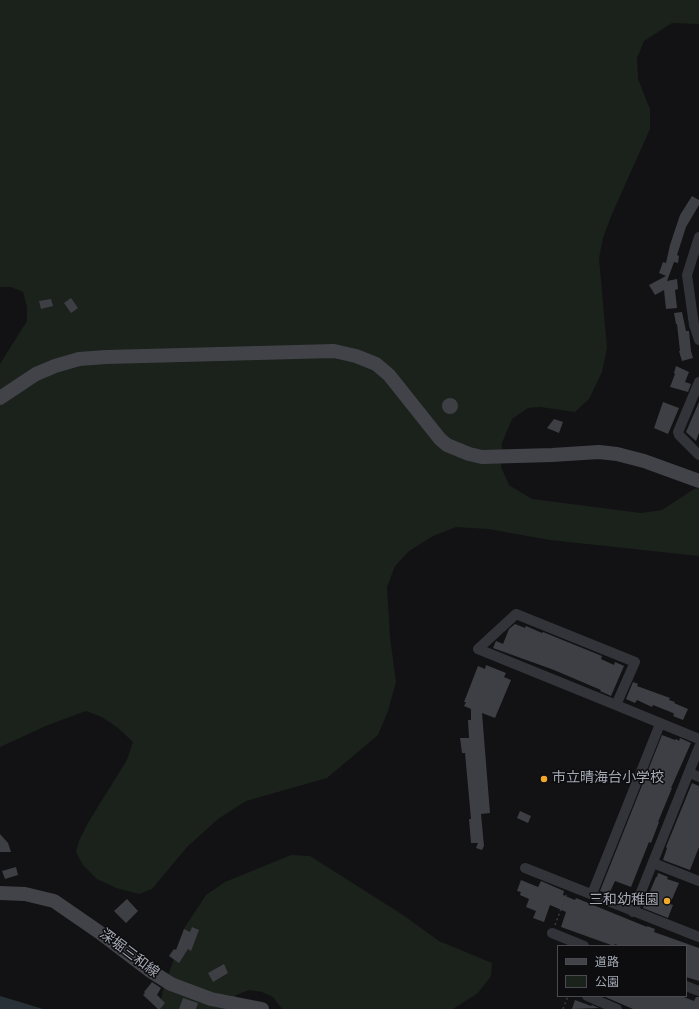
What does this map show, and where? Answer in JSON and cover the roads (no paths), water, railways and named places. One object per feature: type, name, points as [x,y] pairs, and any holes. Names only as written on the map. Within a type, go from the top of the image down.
[{"type":"street","points":[[699,237],[695,260],[687,276],[694,325],[699,340]]},
{"type":"street","points":[[0,398],[36,374],[55,366],[79,360],[106,357],[334,351],[356,356],[376,364],[389,375],[440,439],[447,445],[469,454],[482,457],[599,452],[617,454],[644,461],[699,481]]},
{"type":"street","points":[[699,382],[678,432],[699,455]]},
{"type":"street","points":[[616,705],[635,662],[631,660],[516,614],[478,649],[699,739]]},
{"type":"street","points":[[592,894],[660,724]]},
{"type":"street","points":[[633,912],[652,863],[694,775],[699,747]]},
{"type":"street","points":[[652,863],[698,878]]},
{"type":"street","points":[[526,868],[699,938]]},
{"type":"street","name":"深堀三和線","points":[[0,893],[25,894],[54,901],[91,926],[149,970],[171,984],[211,999],[262,1009]]},
{"type":"street","points":[[552,933],[582,945]]},
{"type":"street","points":[[687,986],[699,991]]},
{"type":"street","points":[[589,997],[617,1009]]},
{"type":"place","name":"市立晴海台小学校","points":[[544,779]]},
{"type":"place","name":"三和幼稚園","points":[[667,901]]}]
